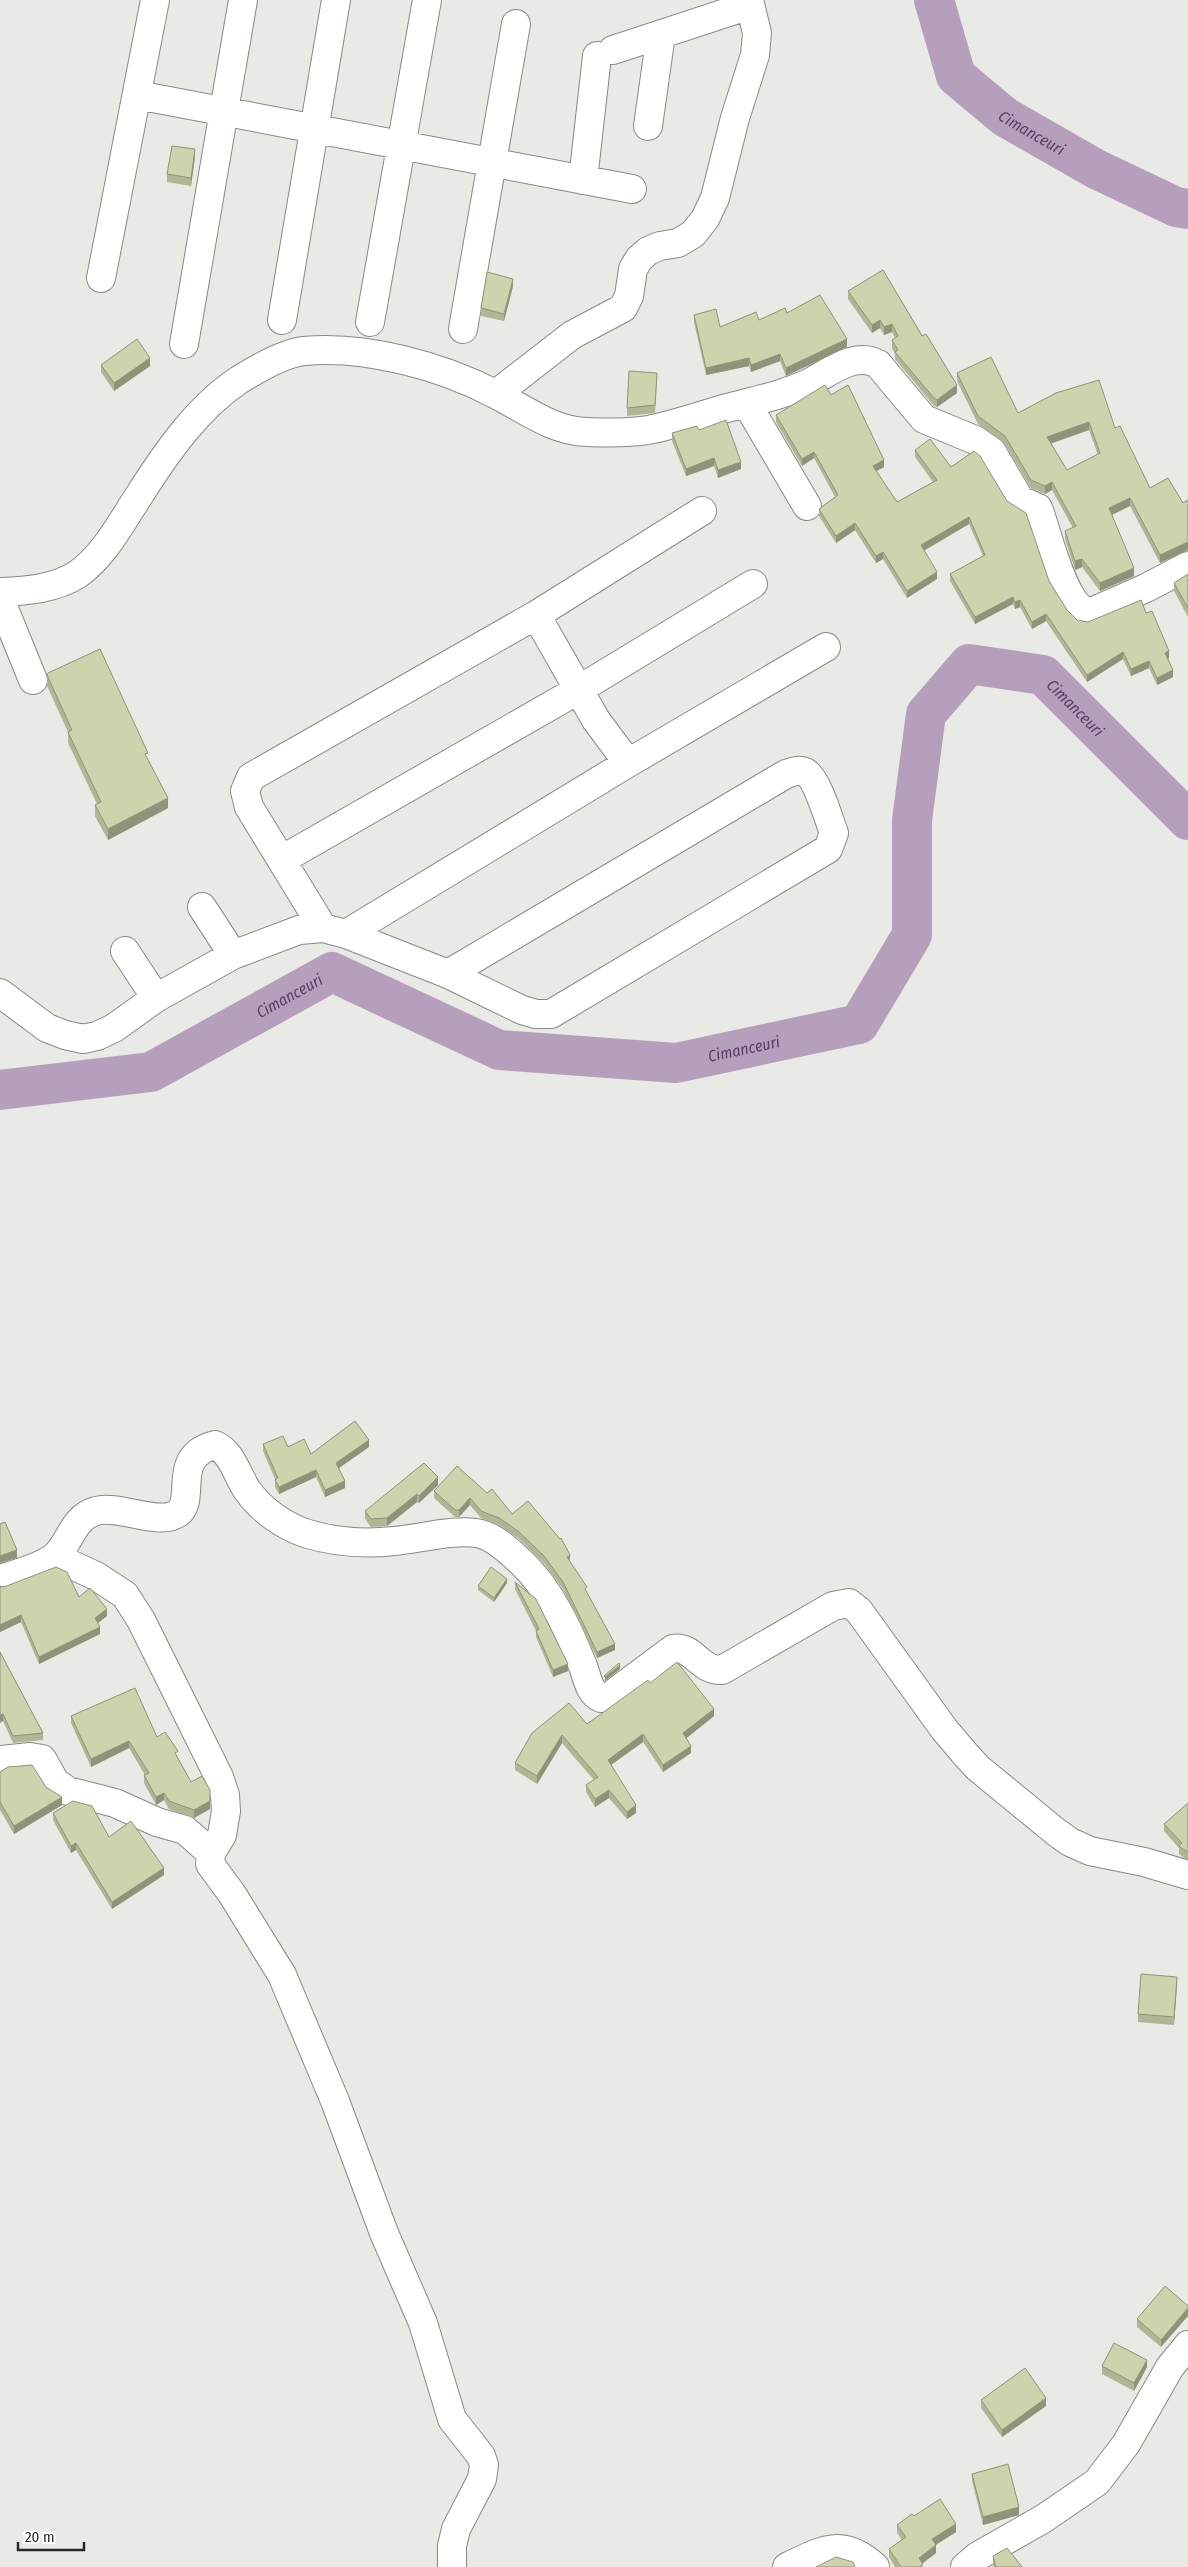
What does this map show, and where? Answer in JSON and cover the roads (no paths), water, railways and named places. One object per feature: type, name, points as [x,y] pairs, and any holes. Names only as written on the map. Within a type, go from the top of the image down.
[{"type":"street","points":[[101,278],[156,0]]},
{"type":"street","points":[[184,344],[243,0]]},
{"type":"street","points":[[282,320],[336,0]]},
{"type":"street","points":[[370,322],[427,0]]},
{"type":"street","points":[[496,394],[572,335],[623,308],[629,296],[633,269],[638,259],[648,251],[660,246],[678,243],[692,234],[704,219],[714,198],[735,118],[755,55],[758,33],[749,2],[605,53],[583,180]]},
{"type":"street","points":[[463,329],[516,24]]},
{"type":"street","points":[[648,126],[662,34]]},
{"type":"street","points":[[137,95],[632,189]]},
{"type":"street","points":[[0,592],[35,590],[78,574],[94,560],[115,534],[152,474],[199,416],[239,380],[282,358],[302,351],[344,350],[425,365],[496,394],[534,417],[557,426],[584,432],[648,430],[785,393],[852,360],[870,360],[878,364],[924,419],[975,440],[992,452],[1020,500],[1034,504],[1038,508],[1061,576],[1081,610],[1089,613],[1146,588],[1188,566]]},
{"type":"street","points":[[747,404],[807,506]]},
{"type":"street","points":[[334,931],[283,859],[245,797],[247,784],[252,776],[536,615],[702,511]]},
{"type":"street","points":[[283,859],[578,690],[754,584]]},
{"type":"street","points":[[0,599],[33,680]]},
{"type":"street","points":[[536,615],[596,720],[628,763]]},
{"type":"street","points":[[334,931],[628,763],[826,646]]},
{"type":"street","points":[[0,993],[47,1028],[83,1039],[96,1036],[114,1028],[156,998],[233,955],[299,930],[334,931],[448,974],[522,1010],[544,1015],[556,1012],[828,849],[834,833],[814,781],[808,773],[802,771],[786,774],[448,974]]},
{"type":"street","points":[[202,907],[233,955]]},
{"type":"street","points":[[125,951],[156,998]]},
{"type":"street","points":[[0,1579],[55,1557],[73,1528],[92,1512],[112,1509],[166,1518],[177,1514],[183,1505],[188,1467],[201,1451],[215,1445],[222,1448],[228,1455],[244,1485],[260,1504],[289,1526],[307,1533],[340,1541],[361,1542],[392,1542],[470,1533],[488,1537],[532,1573],[574,1644],[592,1690],[601,1698],[610,1696],[672,1649],[684,1649],[708,1668],[722,1670],[833,1606],[849,1603],[859,1611],[944,1729],[966,1755],[978,1768],[1056,1832],[1070,1842],[1090,1851],[1144,1862],[1188,1875]]},
{"type":"street","points":[[55,1557],[96,1576],[125,1595],[141,1620],[222,1786],[226,1812],[222,1835],[211,1853],[210,1864],[216,1875],[232,1894],[282,1976],[335,2101],[384,2233],[423,2323],[452,2419],[481,2456],[484,2465],[482,2479],[456,2529],[452,2546],[452,2565]]},
{"type":"street","points":[[0,1760],[30,1757],[42,1758],[56,1782],[68,1791],[115,1803],[157,1822],[185,1830],[211,1853]]},
{"type":"street","points":[[965,2567],[978,2556],[1072,2501],[1097,2482],[1126,2444],[1170,2367],[1188,2345]]},
{"type":"street","points":[[787,2567],[823,2551],[836,2548],[848,2549],[858,2553],[875,2567]]},
{"type":"waterway","name":"Cimanceuri","points":[[934,0],[956,76],[1005,117],[1096,169],[1176,207],[1188,209]]},
{"type":"waterway","name":"Cimanceuri","points":[[0,1090],[151,1072],[332,972],[499,1050],[676,1063],[859,1024],[912,935],[912,820],[926,714],[969,664],[1043,675],[1188,820]]}]
